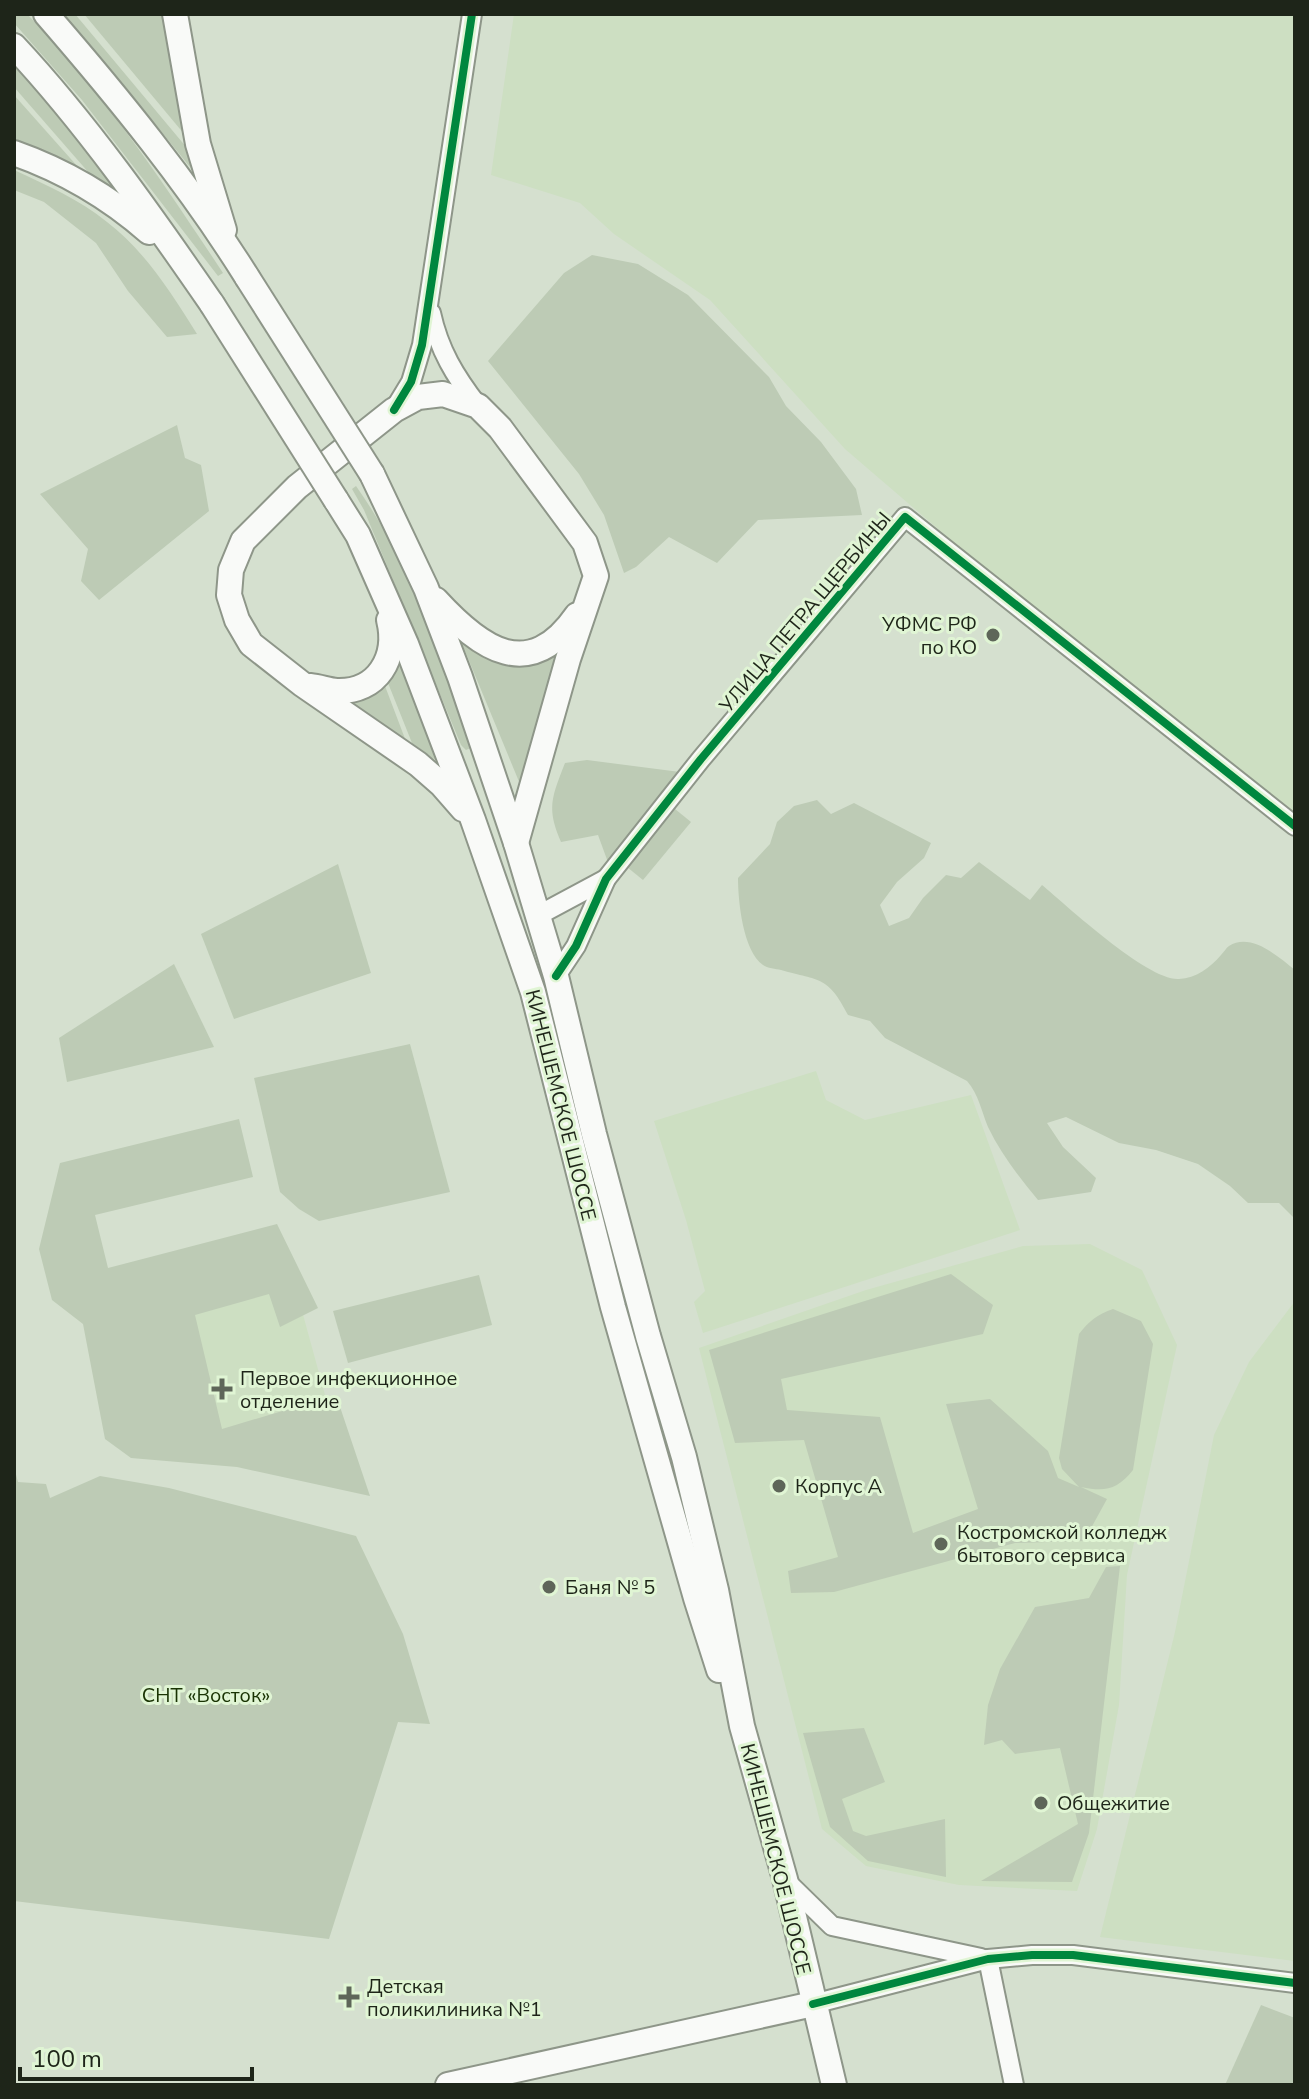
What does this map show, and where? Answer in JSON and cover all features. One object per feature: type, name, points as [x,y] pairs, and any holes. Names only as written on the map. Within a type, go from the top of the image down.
[{"type":"main road","points":[[46,14],[102,79],[229,248],[372,474],[426,588],[480,642],[513,654],[539,650],[564,634],[586,604]]},
{"type":"main road","points":[[175,14],[198,144],[229,248]]},
{"type":"main road","points":[[14,46],[80,124],[180,258]]},
{"type":"main road","points":[[14,153],[55,168],[98,194],[136,220],[180,258]]},
{"type":"main road","name":"КИНЕШЕМСКОЕ ШОССЕ","points":[[180,258],[358,535],[380,583],[473,820],[533,992],[574,1159],[670,1508],[718,1668],[742,1726]]},
{"type":"main road","points":[[473,820],[442,785],[418,764],[302,684],[251,644],[237,620],[229,595],[231,570],[243,541],[288,496],[394,410],[418,397],[443,394],[478,406],[510,441],[585,543],[596,576],[516,843]]},
{"type":"main road","points":[[302,684],[336,691],[352,689],[367,683],[382,671],[390,657],[393,636],[380,583]]},
{"type":"main road","name":"КИНЕШЕМСКОЕ ШОССЕ","points":[[426,588],[460,677],[516,843],[556,976],[594,1134],[684,1457],[716,1590],[742,1726],[785,1879],[834,2085]]},
{"type":"main road","points":[[448,2085],[813,2004]]},
{"type":"street","points":[[394,410],[411,382],[422,345],[472,14]]},
{"type":"street","points":[[429,301],[437,342],[456,379],[478,406]]},
{"type":"street","name":"УЛИЦА ПЕТРА ЩЕРБИНЫ","points":[[556,976],[576,946],[606,879],[701,759],[905,517],[1295,826]]},
{"type":"street","name":"УЛИЦА ПЕТРА ЩЕРБИНЫ","points":[[537,916],[606,879]]},
{"type":"street","points":[[785,1879],[832,1926],[988,1959]]},
{"type":"street","points":[[813,2004],[988,1959],[1032,1955],[1073,1955],[1295,1983]]},
{"type":"street","points":[[988,1959],[1014,2085]]},
{"type":"shaded area","points":[[514,14],[1295,14],[1295,816],[1022,601],[845,449],[710,300],[614,234],[580,203],[491,175]]},
{"type":"shaded area","points":[[816,1071],[826,1100],[865,1120],[971,1095],[1020,1230],[703,1333],[694,1302],[705,1291],[654,1121]]},
{"type":"shaded area","name":"Костромской колледж бытового сервиса","points":[[1090,1244],[1142,1270],[1177,1345],[1127,1575],[1119,1705],[1097,1829],[1077,1891],[959,1885],[866,1866],[822,1829],[699,1348],[866,1290],[1023,1246]]},
{"type":"shaded area","name":"Первое инфекционное отделение","points":[[290,1267],[336,1435],[238,1462],[101,1313]]},
{"type":"shaded area","points":[[1295,1301],[1295,1961],[1100,1937],[1175,1632],[1214,1435],[1249,1362]]},
{"type":"green space","points":[[14,14],[27,14],[107,106],[223,273],[218,276],[82,100],[14,23]]},
{"type":"green space","points":[[61,14],[75,14],[187,148],[194,172],[113,72]]},
{"type":"green space","points":[[84,14],[166,14],[185,135]]},
{"type":"green space","points":[[14,58],[131,201],[96,181],[14,87]]},
{"type":"green space","points":[[14,95],[86,176],[14,144]]},
{"type":"green space","points":[[14,170],[74,199],[121,233],[157,274],[197,334],[167,337],[128,291],[96,243],[44,202],[14,190]]},
{"type":"green space","points":[[592,255],[638,264],[688,295],[769,377],[786,406],[821,442],[856,489],[862,515],[758,520],[717,563],[669,537],[636,567],[624,573],[604,515],[579,474],[488,361],[564,273]]},
{"type":"green space","points":[[177,425],[185,458],[201,465],[209,511],[99,600],[81,581],[88,549],[40,494]]},
{"type":"green space","points":[[356,486],[408,577],[474,740],[473,747],[466,750],[461,745],[364,510],[352,489]]},
{"type":"green space","points":[[460,639],[545,659],[565,651],[520,784]]},
{"type":"green space","points":[[400,664],[441,764],[412,743],[388,683]]},
{"type":"green space","points":[[385,686],[407,744],[342,699],[363,697]]},
{"type":"green space","points":[[587,760],[680,772],[609,865],[598,835],[561,842],[553,820],[552,802],[565,763]]},
{"type":"green space","points":[[817,800],[831,814],[854,803],[931,843],[924,858],[897,882],[880,905],[889,926],[909,918],[923,898],[946,875],[961,878],[979,862],[1030,900],[1042,885],[1108,941],[1165,976],[1179,979],[1202,972],[1237,942],[1264,948],[1295,970],[1295,1219],[1279,1203],[1248,1203],[1198,1164],[1156,1150],[1119,1143],[1066,1117],[1047,1123],[1063,1147],[1096,1178],[1091,1192],[1038,1200],[999,1147],[967,1081],[885,1038],[870,1021],[848,1015],[835,993],[822,982],[763,965],[746,937],[738,878],[770,844],[777,822],[794,806]]},
{"type":"green space","points":[[675,809],[691,822],[643,880],[627,867]]},
{"type":"green space","points":[[338,864],[371,973],[234,1019],[201,934]]},
{"type":"green space","points":[[174,964],[214,1047],[67,1082],[59,1038]]},
{"type":"green space","points":[[410,1044],[450,1192],[319,1221],[280,1192],[254,1078]]},
{"type":"green space","points":[[239,1119],[253,1177],[95,1215],[108,1268],[277,1224],[318,1308],[280,1327],[269,1294],[195,1315],[222,1429],[336,1395],[370,1496],[237,1467],[131,1458],[105,1439],[83,1324],[52,1300],[39,1249],[60,1163]]},
{"type":"green space","points":[[951,1274],[993,1305],[983,1334],[781,1379],[787,1410],[880,1417],[913,1533],[978,1509],[946,1404],[990,1399],[1048,1451],[1058,1478],[1079,1487],[1062,1469],[1059,1458],[1079,1334],[1094,1318],[1113,1309],[1141,1321],[1153,1344],[1133,1470],[1122,1482],[1110,1488],[1081,1487],[1107,1499],[1084,1541],[1015,1543],[834,1592],[791,1593],[788,1571],[838,1557],[804,1440],[735,1443],[709,1350]]},
{"type":"green space","points":[[479,1275],[492,1325],[348,1363],[333,1311]]},
{"type":"green space","name":"СНТ «Восток»","points":[[14,1467],[18,1482],[46,1484],[50,1498],[100,1476],[169,1488],[356,1536],[403,1634],[430,1724],[398,1722],[329,1939],[14,1901]]},
{"type":"green space","points":[[1120,1566],[1089,1833],[1072,1882],[981,1881],[1078,1824],[1060,1748],[1015,1754],[1002,1740],[984,1745],[988,1705],[1000,1669],[1035,1607],[1089,1598],[1106,1567]]},
{"type":"green space","points":[[864,1728],[885,1782],[842,1799],[853,1831],[866,1836],[945,1819],[946,1877],[868,1861],[830,1827],[803,1733]]},
{"type":"green space","points":[[1261,2005],[1295,2018],[1295,2085],[1225,2085]]},
{"type":"cycle path","points":[[394,410],[411,382],[422,345],[472,14]]},
{"type":"cycle path","points":[[556,976],[576,946],[606,879],[701,759],[905,517],[1295,826]]},
{"type":"cycle path","points":[[813,2004],[988,1959],[1032,1955],[1073,1955],[1295,1983]]},
{"type":"place","name":"УФМС РФ по КО","points":[[993,635]]},
{"type":"place","name":"Первое инфекционное отделение","points":[[222,1389]]},
{"type":"place","name":"Корпус А","points":[[779,1486]]},
{"type":"place","name":"Костромской колледж бытового сервиса","points":[[941,1544]]},
{"type":"place","name":"Баня № 5","points":[[549,1587]]},
{"type":"place","name":"Общежитие","points":[[1041,1803]]},
{"type":"place","name":"Детская поликилиника №1","points":[[349,1997]]}]
